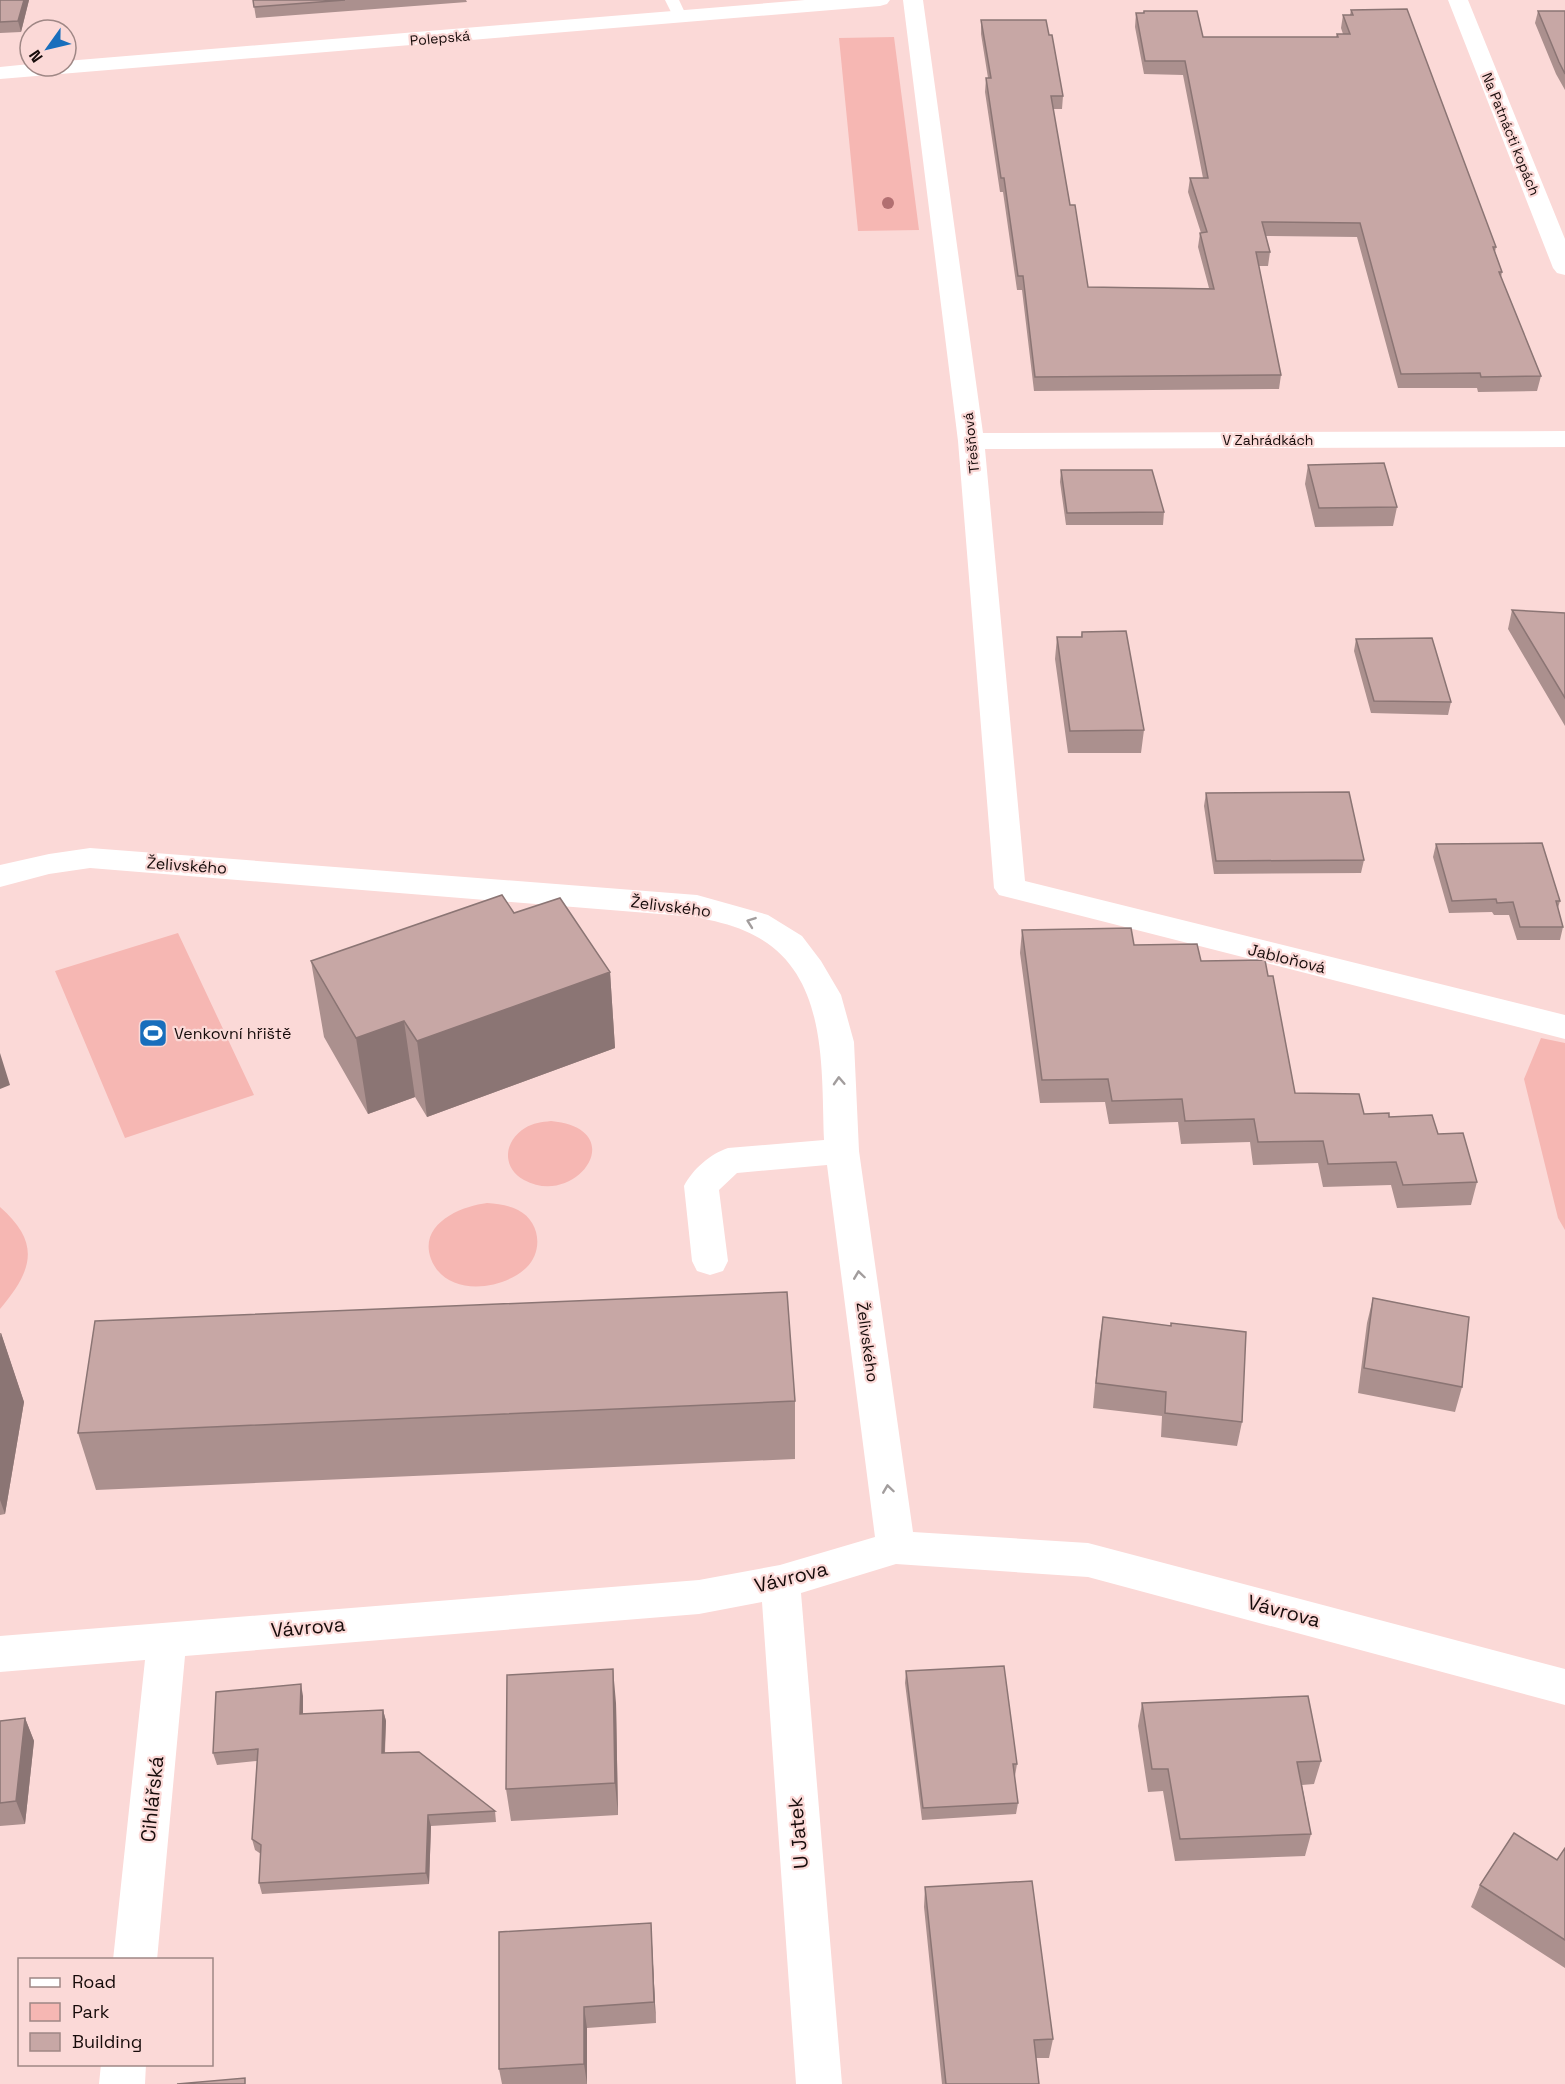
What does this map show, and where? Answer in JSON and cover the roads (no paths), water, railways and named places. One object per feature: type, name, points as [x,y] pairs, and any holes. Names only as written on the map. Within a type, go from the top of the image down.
[{"type":"street","name":"Polepská","points":[[0,73],[676,9],[880,0]]},
{"type":"street","name":"Třešňová","points":[[913,0],[971,441],[1010,888]]},
{"type":"street","name":"Na Patnácti kopách","points":[[1458,0],[1565,268]]},
{"type":"street","name":"V Zahrádkách","points":[[971,441],[1565,439]]},
{"type":"street","name":"Želivského","points":[[0,876],[49,864],[90,858],[697,906],[757,923],[791,944],[810,969],[825,995],[837,1042],[842,1151],[896,1547]]},
{"type":"street","name":"Jabloňová","points":[[1010,888],[1565,1027]]},
{"type":"street","points":[[710,1261],[701,1186],[728,1161],[842,1151]]},
{"type":"street","name":"Vávrova","points":[[0,1654],[699,1597],[780,1582],[896,1547],[1088,1560],[1565,1687]]},
{"type":"street","name":"U Jatek","points":[[780,1582],[819,2084]]},
{"type":"street","name":"Cihlářská","points":[[135,1958],[167,1639]]},
{"type":"street","points":[[122,2084],[124,2066]]},
{"type":"place","name":"Venkovní hřiště","points":[[153,1033]]}]
